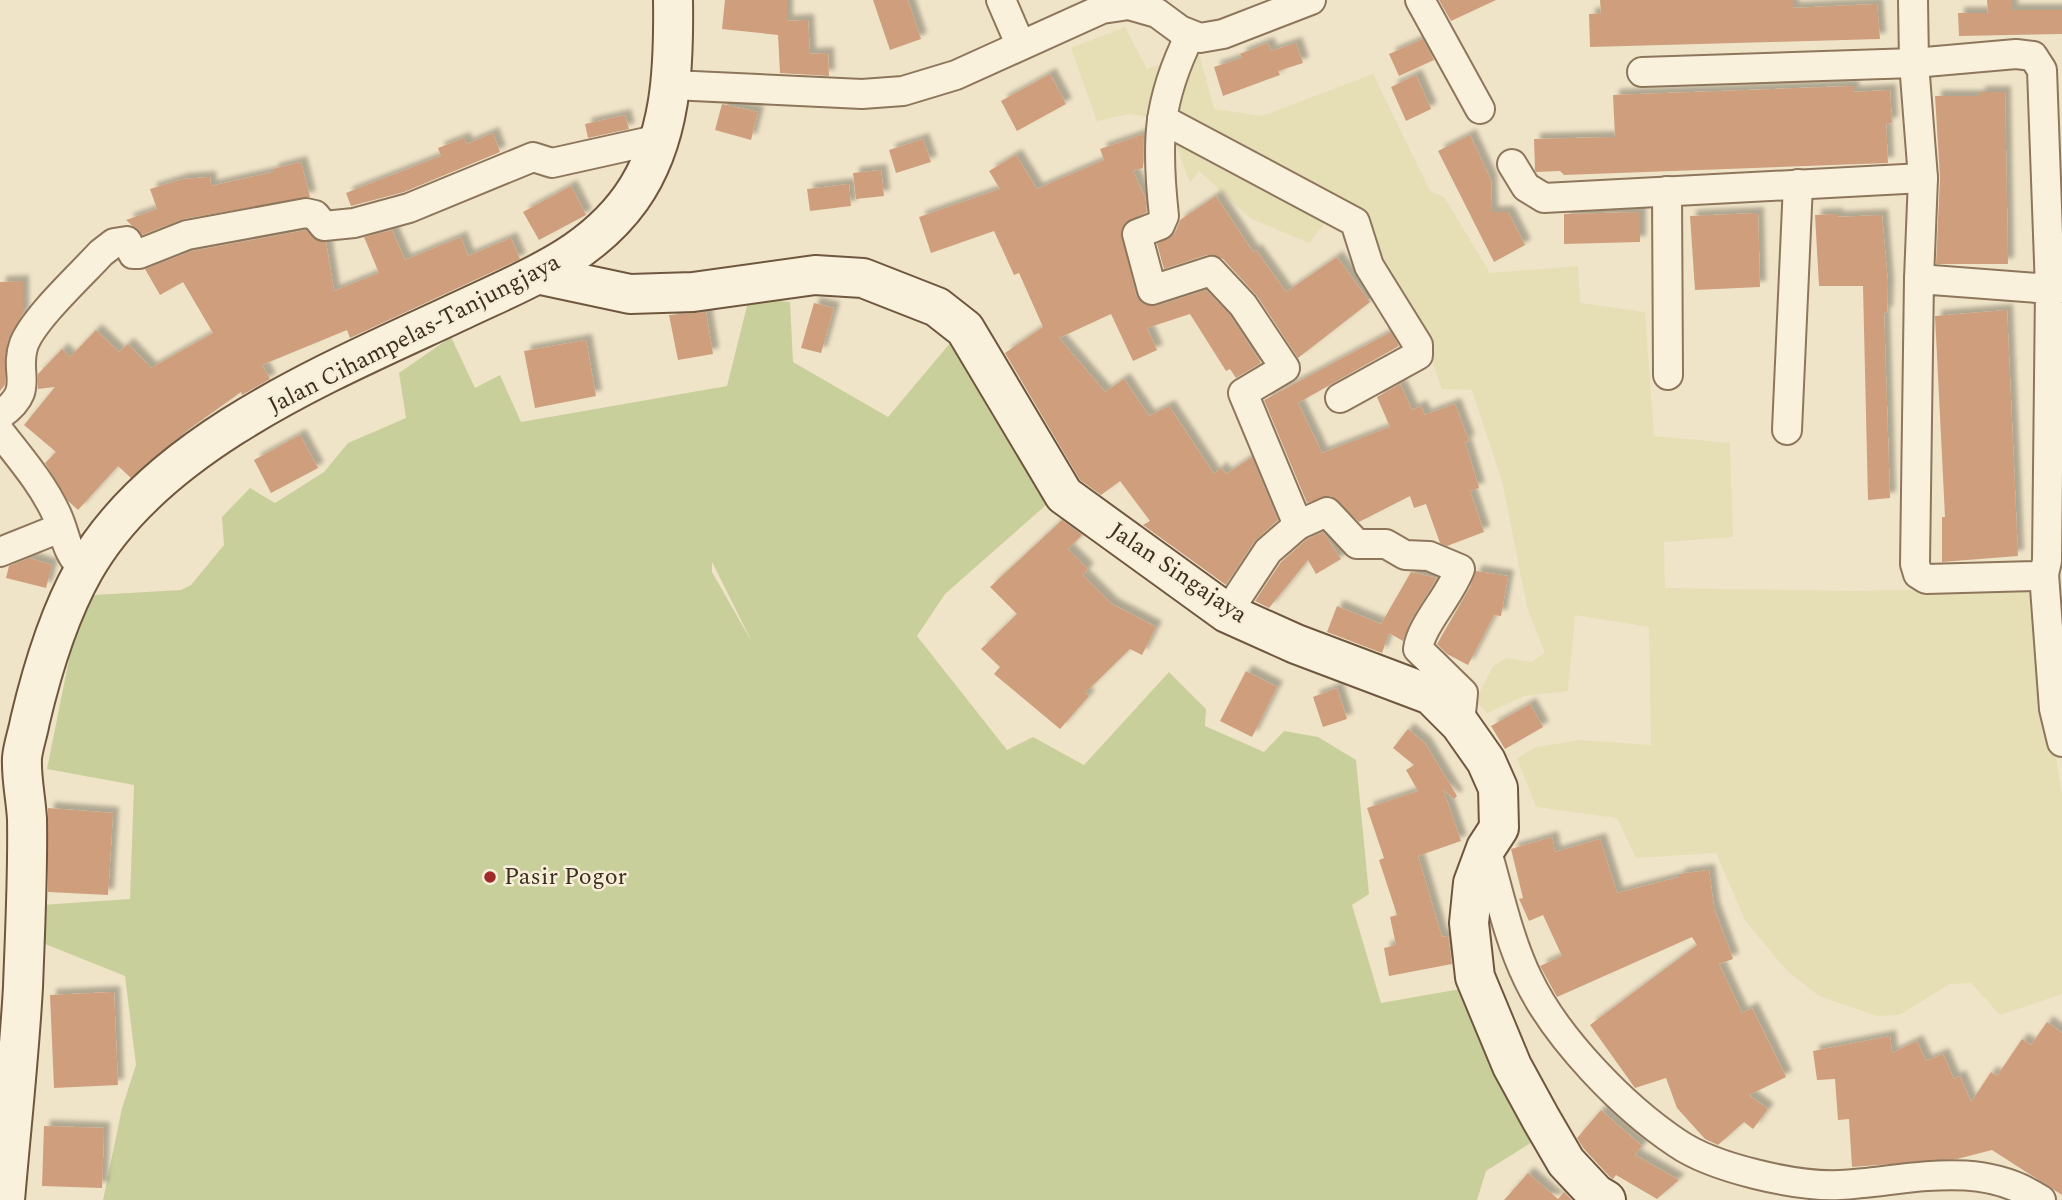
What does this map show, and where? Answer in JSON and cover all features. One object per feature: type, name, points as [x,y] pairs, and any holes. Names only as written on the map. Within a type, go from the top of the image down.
[{"type":"street","name":"Jalan Cihampelas-Tanjungjaya","points":[[5,1200],[23,988],[27,818],[22,757],[47,661],[60,622],[84,570],[108,536],[146,495],[194,452],[318,377],[541,275],[608,227],[634,194],[660,139],[672,85],[673,0]]},
{"type":"street","points":[[1001,0],[1020,44]]},
{"type":"street","points":[[672,85],[862,94],[903,91],[956,75],[1102,9],[1129,5],[1157,13],[1190,35],[1200,38],[1223,34],[1311,0]]},
{"type":"street","points":[[1420,0],[1480,109]]},
{"type":"street","points":[[1913,0],[1914,62],[1923,178],[1915,565],[1918,574],[1926,579],[2044,574]]},
{"type":"street","points":[[1190,35],[1170,77],[1159,136],[1164,216],[1160,225],[1137,234],[1152,290],[1211,271],[1243,305],[1285,368],[1243,393],[1298,525]]},
{"type":"street","points":[[1642,72],[1914,62],[2016,54],[2033,56],[2042,70],[2056,289],[2047,561],[2044,574],[2054,709],[2062,742]]},
{"type":"street","points":[[1162,118],[1356,222],[1369,266],[1418,345],[1418,355],[1340,398]]},
{"type":"street","points":[[0,415],[15,405],[23,384],[24,345],[34,327],[101,253],[114,243],[127,241],[133,254],[139,254],[187,235],[306,213],[316,215],[324,226],[354,223],[450,194],[533,157],[552,163],[660,139]]},
{"type":"street","points":[[1512,164],[1526,187],[1544,198],[1923,178]]},
{"type":"street","points":[[1787,430],[1798,184]]},
{"type":"street","points":[[1667,191],[1668,375]]},
{"type":"street","name":"Jalan Singajaya","points":[[541,275],[630,294],[693,292],[815,275],[863,278],[937,307],[965,329],[1064,495],[1227,613],[1296,644],[1431,695],[1460,724],[1486,761],[1498,788],[1499,828],[1486,848],[1473,883],[1469,923],[1475,977],[1512,1066],[1566,1162],[1596,1194],[1606,1200]]},
{"type":"street","points":[[1919,279],[2056,289]]},
{"type":"street","points":[[0,432],[38,481],[57,515],[66,549],[84,570]]},
{"type":"street","points":[[1227,613],[1268,551],[1298,525],[1327,512],[1357,544],[1386,544],[1405,555],[1429,556],[1460,569],[1451,591],[1420,636],[1418,649],[1463,693],[1460,724]]},
{"type":"street","points":[[0,552],[60,528]]},
{"type":"street","points":[[1486,848],[1515,953],[1530,983],[1562,1032],[1607,1082],[1678,1144],[1723,1164],[1790,1180],[1838,1185],[1913,1175],[1965,1176],[2018,1185],[2041,1200]]},
{"type":"shaded area","points":[[1125,27],[1147,69],[1199,53],[1214,109],[1262,116],[1373,74],[1430,191],[1444,197],[1490,273],[1578,266],[1580,303],[1645,312],[1654,436],[1730,443],[1733,537],[1664,542],[1665,588],[1852,591],[2029,587],[2062,795],[2062,994],[2000,1015],[1971,983],[1950,984],[1899,1015],[1877,1016],[1819,996],[1786,970],[1745,920],[1716,853],[1636,858],[1617,818],[1536,807],[1517,758],[1536,747],[1580,740],[1651,745],[1649,627],[1575,615],[1568,691],[1524,696],[1487,713],[1475,701],[1493,666],[1507,658],[1531,662],[1545,653],[1527,607],[1502,481],[1472,390],[1442,389],[1421,330],[1378,260],[1375,237],[1326,222],[1309,243],[1250,218],[1199,171],[1190,183],[1175,143],[1152,117],[1129,114],[1097,121],[1071,48]]},
{"type":"green space","points":[[749,298],[790,302],[793,362],[888,417],[956,336],[1054,498],[945,594],[917,636],[1007,750],[1033,737],[1084,765],[1169,672],[1206,709],[1205,726],[1264,752],[1284,731],[1318,737],[1356,760],[1369,894],[1352,905],[1381,1003],[1466,988],[1537,1139],[1486,1171],[1477,1200],[103,1200],[122,1108],[136,1065],[125,976],[45,944],[41,905],[130,899],[134,785],[47,769],[75,629],[94,595],[181,590],[191,585],[224,545],[222,517],[250,488],[275,503],[324,472],[348,443],[406,418],[399,373],[451,337],[475,388],[500,375],[521,422],[727,386]],"holes":[[[712,562],[753,644],[712,572]]]},
{"type":"building","points":[[725,0],[787,0],[787,21],[808,20],[810,54],[828,53],[829,76],[780,73],[778,35],[722,29]]},
{"type":"building","points":[[873,0],[908,0],[921,39],[890,50]]},
{"type":"building","points":[[1439,0],[1496,0],[1451,21]]},
{"type":"building","points":[[1600,0],[1793,0],[1793,8],[1877,4],[1880,39],[1590,47],[1589,14],[1601,13]]},
{"type":"building","points":[[1987,0],[2012,0],[2012,10],[2062,10],[2062,34],[1959,36],[1958,13],[1988,13]]},
{"type":"building","points":[[1423,39],[1434,60],[1399,76],[1389,54]]},
{"type":"building","points":[[1268,43],[1271,51],[1296,43],[1303,63],[1278,71],[1280,75],[1223,96],[1214,67],[1242,58],[1240,54]]},
{"type":"building","points":[[1050,74],[1066,104],[1017,131],[1001,101]]},
{"type":"building","points":[[1416,75],[1431,109],[1406,121],[1391,87]]},
{"type":"building","points":[[1853,86],[1853,92],[1890,90],[1892,123],[1886,124],[1888,163],[1564,175],[1560,171],[1535,170],[1534,139],[1615,137],[1613,95]]},
{"type":"building","points":[[1979,92],[2005,92],[2008,264],[1936,264],[1940,178],[1935,96],[1979,96]]},
{"type":"building","points":[[722,104],[758,112],[751,140],[715,130]]},
{"type":"building","points":[[625,115],[629,129],[588,138],[585,124]]},
{"type":"building","points":[[493,133],[500,152],[404,192],[351,206],[346,193],[441,156],[438,148],[464,138],[467,144]]},
{"type":"building","points":[[1144,134],[1143,168],[1133,171],[1145,197],[1147,212],[1125,223],[1121,231],[1136,295],[1141,302],[1156,306],[1206,290],[1230,315],[1261,363],[1236,378],[1230,369],[1226,371],[1190,314],[1147,328],[1157,350],[1133,361],[1111,314],[1059,338],[1105,392],[1124,379],[1149,416],[1169,406],[1214,474],[1221,468],[1226,474],[1252,457],[1278,520],[1254,542],[1226,585],[1143,525],[1150,521],[1120,481],[1101,495],[1080,480],[1005,353],[1043,327],[1019,273],[1014,275],[994,231],[931,253],[919,217],[1000,189],[989,171],[1016,155],[1037,189],[1104,160],[1100,149]]},
{"type":"building","points":[[1470,135],[1491,180],[1492,212],[1508,212],[1525,245],[1494,262],[1438,151]]},
{"type":"building","points":[[923,139],[931,162],[896,173],[889,150]]},
{"type":"building","points":[[301,162],[310,197],[184,219],[142,235],[126,220],[157,209],[150,189],[183,179],[210,177],[211,186],[273,172],[273,169]]},
{"type":"building","points":[[881,170],[884,196],[856,199],[853,173]]},
{"type":"building","points":[[849,184],[851,206],[810,211],[807,189]]},
{"type":"building","points":[[571,186],[586,215],[539,240],[523,212]]},
{"type":"building","points":[[1216,196],[1253,252],[1256,250],[1286,292],[1337,257],[1370,302],[1298,358],[1257,296],[1223,259],[1207,255],[1164,269],[1157,244],[1175,233],[1180,220]]},
{"type":"building","points":[[1640,212],[1640,242],[1564,244],[1564,214]]},
{"type":"building","points":[[1758,213],[1760,287],[1695,290],[1690,216]]},
{"type":"building","points":[[1837,214],[1837,217],[1882,215],[1888,284],[1887,312],[1884,313],[1890,498],[1868,500],[1863,286],[1819,286],[1815,215]]},
{"type":"building","points":[[306,230],[317,241],[326,242],[334,291],[379,273],[364,237],[392,230],[405,260],[461,237],[468,256],[511,238],[520,259],[350,338],[347,330],[262,365],[270,379],[242,395],[241,392],[188,430],[131,478],[118,466],[78,510],[68,501],[45,463],[56,452],[24,425],[55,387],[38,389],[38,374],[62,349],[70,357],[96,330],[119,352],[128,344],[151,368],[213,333],[183,282],[160,295],[145,269],[192,251]]},
{"type":"building","points":[[23,281],[23,313],[8,340],[5,385],[0,391],[0,282]]},
{"type":"building","points":[[814,303],[834,308],[821,353],[801,348]]},
{"type":"building","points":[[2007,310],[2018,556],[1942,562],[1942,517],[1945,517],[1935,316]]},
{"type":"building","points":[[706,312],[713,354],[678,360],[669,315]]},
{"type":"building","points":[[1391,332],[1399,346],[1298,403],[1322,453],[1390,427],[1377,397],[1400,384],[1412,410],[1421,406],[1425,415],[1455,404],[1469,441],[1465,442],[1479,488],[1470,491],[1484,532],[1447,546],[1440,543],[1426,504],[1414,508],[1410,496],[1359,522],[1331,496],[1307,503],[1264,400]]},
{"type":"building","points":[[586,340],[596,396],[535,408],[524,351]]},
{"type":"building","points":[[300,435],[318,468],[271,493],[254,460]]},
{"type":"building","points":[[1062,520],[1082,535],[1068,549],[1088,569],[1083,575],[1112,604],[1156,627],[1142,655],[1130,649],[1085,693],[1089,696],[1060,729],[994,674],[1000,667],[981,649],[1017,614],[990,587]]},
{"type":"building","points":[[1323,532],[1341,559],[1316,574],[1308,560],[1269,608],[1255,601],[1281,562],[1307,539]]},
{"type":"building","points":[[29,558],[52,565],[46,588],[6,578],[9,566]]},
{"type":"building","points":[[1476,571],[1508,576],[1501,616],[1494,615],[1468,665],[1447,654],[1437,644],[1470,587]]},
{"type":"building","points":[[1411,572],[1437,578],[1410,622],[1403,641],[1389,633],[1382,653],[1327,632],[1337,606],[1381,624]]},
{"type":"building","points":[[1246,671],[1277,687],[1252,737],[1220,721]]},
{"type":"building","points":[[1337,688],[1347,719],[1323,727],[1313,697]]},
{"type":"building","points":[[1530,704],[1543,727],[1505,749],[1491,726]]},
{"type":"building","points":[[1408,729],[1425,743],[1457,796],[1454,799],[1443,789],[1461,841],[1418,856],[1442,937],[1448,936],[1452,964],[1389,976],[1384,948],[1396,945],[1390,917],[1397,915],[1379,860],[1384,858],[1367,808],[1418,791],[1406,770],[1414,765],[1393,748]]},
{"type":"building","points":[[48,808],[113,813],[108,895],[48,892]]},
{"type":"building","points":[[1552,837],[1555,852],[1600,839],[1617,893],[1679,877],[1679,874],[1709,870],[1714,908],[1733,959],[1719,964],[1742,1013],[1752,1008],[1786,1077],[1749,1095],[1768,1109],[1753,1129],[1744,1122],[1718,1145],[1705,1139],[1677,1108],[1666,1078],[1635,1088],[1590,1025],[1697,945],[1692,937],[1557,997],[1540,966],[1562,956],[1543,915],[1529,921],[1519,899],[1523,898],[1511,849]]},
{"type":"building","points":[[114,992],[118,1085],[54,1088],[50,995]]},
{"type":"building","points":[[2047,1022],[2062,1033],[2062,1195],[1992,1150],[1957,1159],[1852,1167],[1849,1119],[1838,1120],[1835,1079],[1817,1080],[1813,1051],[1890,1036],[1892,1053],[1917,1041],[1926,1061],[1943,1054],[1954,1079],[1960,1076],[1971,1102],[1991,1072],[1997,1076],[2022,1039],[2031,1045]]},
{"type":"building","points":[[1601,1110],[1642,1146],[1635,1155],[1679,1180],[1657,1199],[1616,1175],[1613,1179],[1610,1177],[1577,1138]]},
{"type":"building","points":[[44,1126],[104,1128],[102,1188],[42,1186]]},
{"type":"building","points":[[1528,1173],[1558,1199],[1564,1192],[1572,1200],[1504,1200]]},
{"type":"place","name":"Pasir Pogor","points":[[490,877]]}]
